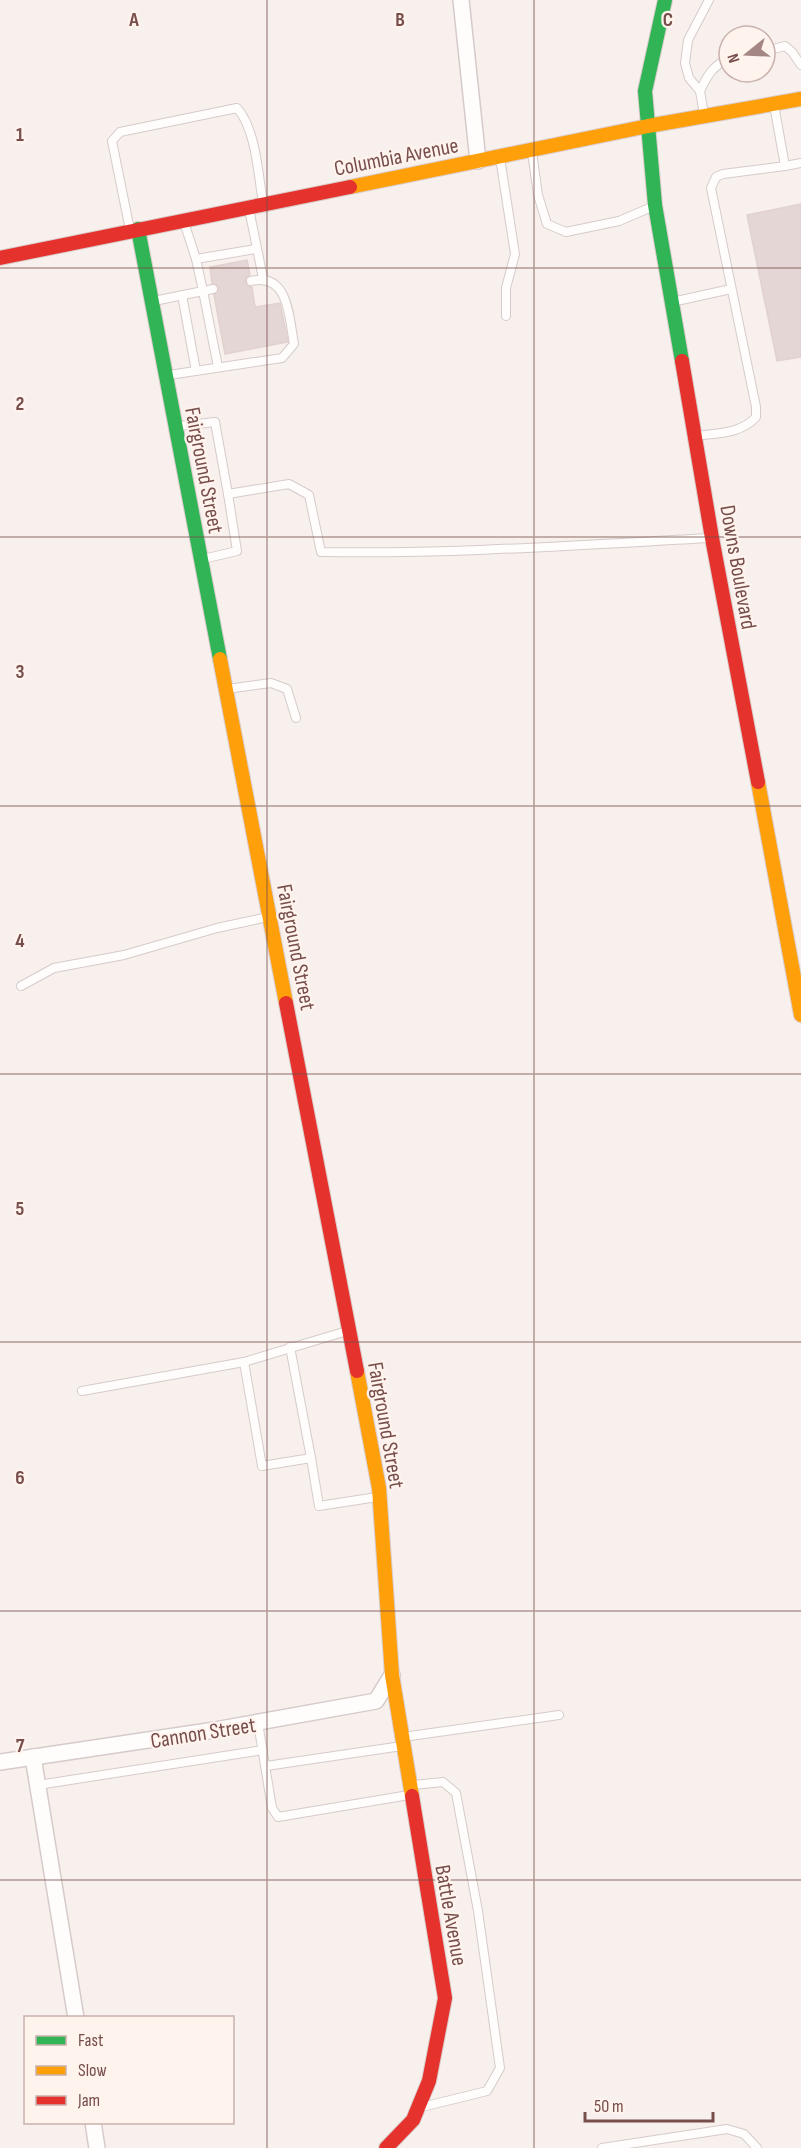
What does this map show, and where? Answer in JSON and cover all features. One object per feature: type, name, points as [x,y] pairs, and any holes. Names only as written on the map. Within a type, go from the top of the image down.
[{"type":"street","points":[[461,0],[478,161]]},
{"type":"street","name":"Downs Boulevard","points":[[665,0],[645,91],[655,205],[712,538],[801,1015]]},
{"type":"street","name":"Columbia Avenue","points":[[0,258],[648,126],[801,99]]},
{"type":"street","name":"Fairground Street","points":[[134,230],[152,302],[380,1497],[392,1675]]},
{"type":"street","name":"Cannon Street","points":[[0,1762],[258,1723],[376,1701],[392,1675]]},
{"type":"street","name":"Battle Avenue","points":[[386,2148],[413,2120],[429,2081],[445,1998],[392,1675]]},
{"type":"street","points":[[33,1758],[76,2016]]},
{"type":"street","points":[[93,2124],[97,2148]]},
{"type":"lane","points":[[704,115],[700,91],[689,78],[686,63],[688,40],[709,0]]},
{"type":"lane","points":[[777,48],[785,46],[801,65]]},
{"type":"lane","points":[[700,91],[717,64]]},
{"type":"lane","points":[[774,103],[785,166]]},
{"type":"lane","points":[[134,230],[112,141],[120,132],[237,108],[245,117],[249,130],[256,206],[256,249],[262,278]]},
{"type":"lane","points":[[532,150],[538,195],[547,224],[566,232],[618,221],[655,205]]},
{"type":"lane","points":[[499,157],[515,255],[506,288],[506,316]]},
{"type":"lane","points":[[694,436],[732,431],[749,426],[756,417],[756,407],[712,196],[712,182],[723,174],[801,163]]},
{"type":"lane","points":[[184,220],[196,260],[218,367]]},
{"type":"lane","points":[[196,260],[256,249]]},
{"type":"lane","points":[[166,376],[282,358],[294,344],[285,298],[277,285],[262,278],[251,281]]},
{"type":"lane","points":[[152,302],[213,289]]},
{"type":"lane","points":[[671,302],[731,289]]},
{"type":"lane","points":[[182,295],[196,371]]},
{"type":"lane","points":[[176,427],[215,422],[237,551],[201,560]]},
{"type":"lane","points":[[228,494],[290,484],[309,495],[321,552],[536,548],[712,538]]},
{"type":"lane","points":[[226,689],[271,683],[287,689],[296,718]]},
{"type":"lane","points":[[21,986],[54,968],[124,955],[217,928],[270,917]]},
{"type":"lane","points":[[82,1391],[244,1362],[349,1330]]},
{"type":"lane","points":[[290,1347],[319,1506],[380,1497]]},
{"type":"lane","points":[[244,1362],[262,1466],[311,1458]]},
{"type":"lane","points":[[266,1766],[559,1715]]},
{"type":"lane","points":[[258,1723],[272,1808],[278,1817],[443,1782],[456,1792],[478,1911],[500,2068],[487,2091],[418,2108]]},
{"type":"lane","points":[[38,1785],[263,1750]]},
{"type":"lane","points":[[602,2148],[727,2129],[744,2134],[757,2148]]},
{"type":"building","points":[[801,204],[801,357],[777,361],[747,215]]},
{"type":"building","points":[[247,260],[250,275],[245,282],[252,287],[255,307],[280,303],[288,342],[225,354],[214,295],[219,288],[212,283],[210,267]]},
{"type":"traffic: fast","points":[[665,0],[645,91],[655,205],[682,361]]},
{"type":"traffic: fast","points":[[138,229],[220,659]]},
{"type":"traffic: slow","points":[[350,187],[648,126],[801,99]]},
{"type":"traffic: slow","points":[[220,659],[286,1003]]},
{"type":"traffic: slow","points":[[758,782],[801,1015]]},
{"type":"traffic: slow","points":[[357,1371],[379,1488],[392,1675],[412,1796]]},
{"type":"traffic: jam","points":[[0,258],[350,187]]},
{"type":"traffic: jam","points":[[682,361],[712,538],[758,782]]},
{"type":"traffic: jam","points":[[286,1003],[357,1371]]},
{"type":"traffic: jam","points":[[386,2148],[413,2120],[429,2081],[445,1998],[412,1796]]}]
